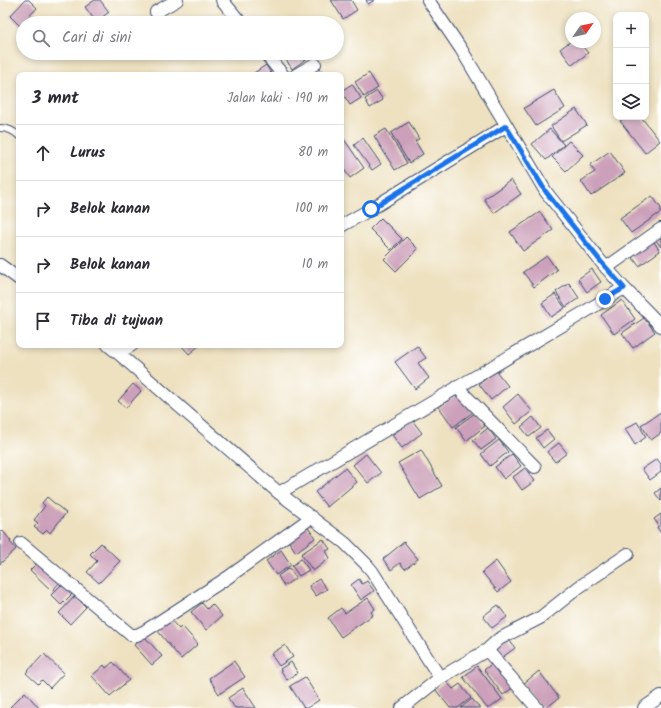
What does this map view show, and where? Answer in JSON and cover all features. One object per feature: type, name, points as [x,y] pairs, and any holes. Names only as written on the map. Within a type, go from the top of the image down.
[{"type":"street","points":[[156,12],[177,0]]},
{"type":"street","points":[[222,0],[235,16]]},
{"type":"street","points":[[428,0],[461,49],[546,192],[606,268],[661,326]]},
{"type":"street","points":[[271,60],[281,72]]},
{"type":"street","points":[[301,72],[315,64]]},
{"type":"street","points":[[344,224],[506,126]]},
{"type":"street","points":[[606,268],[661,228]]},
{"type":"street","points":[[0,265],[16,277]]},
{"type":"street","points":[[279,493],[624,288]]},
{"type":"street","points":[[112,348],[279,493],[345,543],[372,571],[440,678]]},
{"type":"street","points":[[118,353],[127,348]]},
{"type":"street","points":[[457,387],[535,467]]},
{"type":"street","points":[[21,543],[131,635],[137,635],[227,578],[312,517]]},
{"type":"street","points":[[402,708],[440,678],[487,650],[499,639],[540,618],[579,587],[628,554]]},
{"type":"street","points":[[487,650],[538,708]]},
{"type":"street","points":[[644,708],[661,696]]},
{"type":"lane","points":[[0,128],[16,133]]},
{"type":"building","points":[[25,0],[29,0],[37,8],[29,16],[16,16],[16,22],[10,16]]},
{"type":"building","points":[[95,0],[100,0],[109,12],[104,16],[92,16],[85,7]]},
{"type":"building","points":[[331,0],[351,0],[357,10],[344,18],[344,16],[341,16]]},
{"type":"building","points":[[366,0],[375,0],[368,4]]},
{"type":"building","points":[[565,45],[565,48],[584,48],[588,53],[572,65],[560,49]]},
{"type":"building","points":[[286,60],[305,60],[292,69]]},
{"type":"building","points":[[266,65],[270,72],[256,72]]},
{"type":"building","points":[[320,68],[322,72],[314,72]]},
{"type":"building","points":[[369,73],[378,88],[364,97],[355,82]]},
{"type":"building","points":[[352,84],[361,98],[350,105],[344,96],[344,89]]},
{"type":"building","points":[[554,90],[565,108],[536,126],[524,108]]},
{"type":"building","points":[[377,91],[383,100],[370,108],[365,99]]},
{"type":"building","points":[[576,109],[587,125],[561,141],[551,126]]},
{"type":"building","points":[[643,120],[660,141],[645,153],[620,121]]},
{"type":"building","points":[[409,122],[419,139],[415,141],[423,154],[409,163],[391,133]]},
{"type":"building","points":[[386,129],[407,163],[395,170],[374,136]]},
{"type":"building","points":[[550,129],[564,145],[546,160],[532,144]]},
{"type":"building","points":[[363,138],[381,164],[372,170],[354,145]]},
{"type":"building","points":[[344,139],[364,168],[350,178],[344,169]]},
{"type":"building","points":[[569,141],[583,155],[566,171],[552,157]]},
{"type":"building","points":[[610,151],[625,173],[591,196],[581,181],[595,172],[590,165]]},
{"type":"building","points":[[511,180],[521,194],[494,213],[484,199]]},
{"type":"building","points":[[652,196],[661,208],[661,212],[631,233],[620,218]]},
{"type":"building","points":[[540,212],[553,230],[523,251],[510,232]]},
{"type":"building","points":[[381,218],[402,239],[391,250],[370,229]]},
{"type":"building","points":[[661,235],[661,247],[655,239]]},
{"type":"building","points":[[406,237],[418,249],[396,271],[384,259]]},
{"type":"building","points":[[652,239],[660,251],[639,266],[630,254]]},
{"type":"building","points":[[547,256],[557,270],[534,287],[523,272]]},
{"type":"building","points":[[592,269],[601,282],[587,292],[578,279]]},
{"type":"building","points":[[569,283],[579,298],[566,307],[556,292]]},
{"type":"building","points":[[555,294],[565,308],[551,317],[542,303]]},
{"type":"building","points":[[622,300],[635,319],[614,334],[601,315]]},
{"type":"building","points":[[644,318],[655,332],[633,348],[622,333]]},
{"type":"building","points":[[417,346],[426,358],[418,363],[429,378],[415,389],[395,362]]},
{"type":"building","points":[[184,348],[196,348],[189,354]]},
{"type":"building","points":[[496,371],[508,386],[491,400],[479,384]]},
{"type":"building","points":[[133,384],[141,391],[126,408],[118,401]]},
{"type":"building","points":[[459,393],[473,412],[453,427],[439,407]]},
{"type":"building","points":[[518,394],[532,411],[516,424],[503,407]]},
{"type":"building","points":[[661,412],[661,433],[651,440],[641,425]]},
{"type":"building","points":[[475,413],[485,426],[466,441],[456,427]]},
{"type":"building","points":[[533,417],[541,428],[529,437],[521,427]]},
{"type":"building","points":[[412,420],[422,433],[402,448],[392,435]]},
{"type":"building","points":[[637,422],[646,437],[635,445],[625,429]]},
{"type":"building","points":[[488,428],[496,439],[481,450],[473,440]]},
{"type":"building","points":[[547,430],[554,439],[543,448],[536,438]]},
{"type":"building","points":[[499,440],[508,452],[490,466],[481,454]]},
{"type":"building","points":[[559,443],[567,453],[555,462],[547,452]]},
{"type":"building","points":[[421,450],[442,486],[420,499],[398,463]]},
{"type":"building","points":[[366,454],[381,473],[368,483],[353,465]]},
{"type":"building","points":[[512,454],[521,466],[504,479],[495,467]]},
{"type":"building","points":[[657,459],[661,464],[661,472],[650,480],[642,469]]},
{"type":"building","points":[[345,468],[357,482],[327,507],[315,492]]},
{"type":"building","points":[[525,468],[535,481],[522,490],[513,477]]},
{"type":"building","points":[[661,488],[661,501],[655,493]]},
{"type":"building","points":[[47,497],[66,513],[50,533],[47,530],[43,534],[34,527],[38,523],[34,520],[45,506],[42,503]]},
{"type":"building","points":[[661,514],[661,533],[657,527],[659,526],[654,519]]},
{"type":"building","points":[[307,526],[315,538],[296,552],[287,539]]},
{"type":"building","points":[[2,530],[16,549],[0,564],[0,532]]},
{"type":"building","points":[[323,539],[330,549],[326,551],[330,558],[313,571],[301,554]]},
{"type":"building","points":[[404,542],[418,559],[405,569],[400,563],[391,570],[383,559]]},
{"type":"building","points":[[101,543],[120,561],[99,583],[87,572],[97,561],[90,554]]},
{"type":"building","points":[[281,550],[291,565],[276,575],[266,561]]},
{"type":"building","points":[[301,559],[309,570],[299,576],[292,566]]},
{"type":"building","points":[[40,560],[61,581],[52,591],[30,570]]},
{"type":"building","points":[[496,561],[511,582],[498,592],[482,572]]},
{"type":"building","points":[[289,568],[296,578],[284,586],[278,576]]},
{"type":"building","points":[[319,579],[327,589],[316,596],[309,586]]},
{"type":"building","points":[[359,579],[362,584],[367,581],[374,591],[361,600],[351,585]]},
{"type":"building","points":[[63,583],[73,593],[61,605],[51,595]]},
{"type":"building","points":[[75,596],[86,607],[70,624],[59,613]]},
{"type":"building","points":[[368,598],[375,609],[371,612],[373,615],[341,637],[328,618],[341,608],[345,613]]},
{"type":"building","points":[[202,603],[207,609],[212,604],[222,616],[206,630],[191,612]]},
{"type":"building","points":[[498,605],[507,617],[492,628],[483,616]]},
{"type":"building","points":[[170,619],[179,629],[182,626],[198,644],[181,659],[157,630]]},
{"type":"building","points":[[144,636],[162,656],[152,665],[134,645]]},
{"type":"building","points":[[507,637],[515,648],[500,659],[491,649]]},
{"type":"building","points":[[285,645],[293,657],[279,666],[271,654]]},
{"type":"building","points":[[44,654],[64,673],[50,688],[42,680],[38,684],[26,673]]},
{"type":"building","points":[[234,661],[245,677],[219,694],[209,678]]},
{"type":"building","points":[[495,661],[515,686],[503,695],[484,670]]},
{"type":"building","points":[[113,662],[129,680],[110,696],[92,676],[104,665],[106,668]]},
{"type":"building","points":[[291,662],[298,673],[287,680],[280,669]]},
{"type":"building","points":[[477,666],[502,699],[490,708],[487,708],[463,677]]},
{"type":"building","points":[[539,671],[559,698],[546,708],[541,708],[523,684]]},
{"type":"building","points":[[305,677],[319,700],[307,708],[304,708],[290,686]]},
{"type":"building","points":[[446,681],[453,689],[460,684],[471,698],[458,708],[450,708],[435,689]]},
{"type":"building","points":[[243,688],[256,708],[235,708],[228,698]]},
{"type":"building","points":[[25,692],[39,708],[11,708],[10,707]]},
{"type":"building","points":[[472,699],[480,708],[461,708]]},
{"type":"route","points":[[371,209],[506,126],[546,192],[602,263],[624,288],[605,299]]}]
